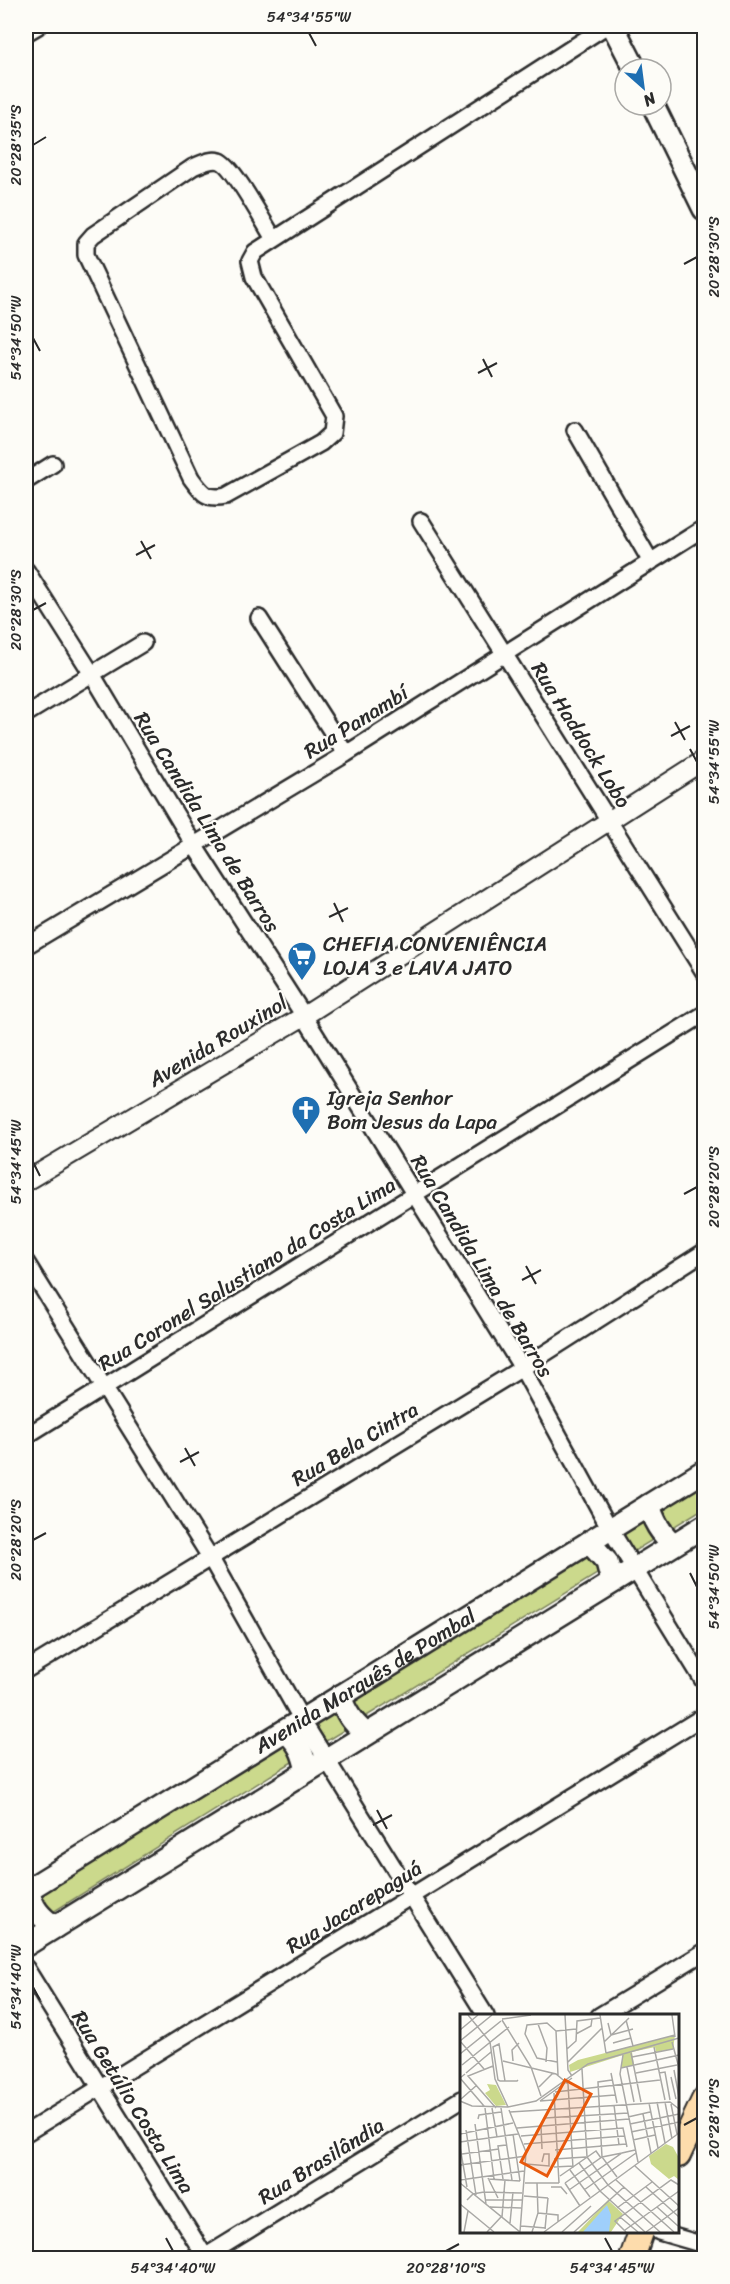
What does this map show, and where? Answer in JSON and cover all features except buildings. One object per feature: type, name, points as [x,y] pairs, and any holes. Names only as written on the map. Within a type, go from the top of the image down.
[{"type":"main road","points":[[613,26],[629,57]]},
{"type":"main road","points":[[660,117],[699,182],[705,209]]},
{"type":"main road","name":"Avenida Marquês de Pombal","points":[[27,1890],[705,1471]]},
{"type":"main road","points":[[649,1505],[654,1523],[660,1533],[673,1544]]},
{"type":"main road","points":[[26,1945],[705,1526]]},
{"type":"main road","points":[[589,1542],[607,1563],[612,1582]]},
{"type":"main road","points":[[340,1696],[346,1713],[366,1734]]},
{"type":"main road","points":[[293,1725],[307,1771]]},
{"type":"main road","points":[[27,1890],[39,1916],[55,1927]]},
{"type":"main road","points":[[679,2153],[705,2100]]},
{"type":"main road","points":[[632,2259],[640,2233]]},
{"type":"street","points":[[26,33],[38,26]]},
{"type":"street","points":[[274,239],[231,170],[221,161],[207,161],[193,167],[93,235],[86,243],[86,255],[191,478],[201,492],[213,498],[226,496],[333,433],[334,416],[254,277],[250,261],[255,252],[606,26]]},
{"type":"street","points":[[575,430],[651,562]]},
{"type":"street","points":[[26,481],[53,464]]},
{"type":"street","name":"Rua Haddock Lobo","points":[[421,521],[705,972]]},
{"type":"street","name":"Rua Panambí","points":[[26,946],[346,754],[705,528]]},
{"type":"street","name":"Rua Candida Lima de Barros","points":[[26,570],[92,674],[194,844],[304,1016],[522,1368],[610,1529],[705,1682]]},
{"type":"street","points":[[259,618],[346,754]]},
{"type":"street","points":[[26,714],[143,643]]},
{"type":"street","name":"Avenida Rouxinol","points":[[26,1181],[304,1016],[705,760]]},
{"type":"street","name":"Rua Coronel Salustiano da Costa Lima","points":[[26,1436],[705,1014]]},
{"type":"street","name":"Rua Bela Cintra","points":[[26,1670],[522,1368],[705,1252]]},
{"type":"street","points":[[26,1262],[210,1557],[293,1725],[326,1759],[485,2014]]},
{"type":"street","name":"Rua Jacarepaguá","points":[[26,2133],[705,1716]]},
{"type":"street","points":[[602,2014],[705,1952]]},
{"type":"street","name":"Rua Getúlio Costa Lima","points":[[26,1968],[205,2258]]},
{"type":"street","name":"Rua Brasilândia","points":[[205,2258],[460,2100]]},
{"type":"street","points":[[663,2233],[705,2245]]},
{"type":"green space","points":[[704,1484],[704,1508],[26,1929],[26,1903]]},
{"type":"place","name":"CHEFIA CONVENIÊNCIA LOJA 3 e LAVA JATO","points":[[302,982]]},
{"type":"place","name":"Igreja Senhor Bom Jesus da Lapa","points":[[306,1136]]}]
